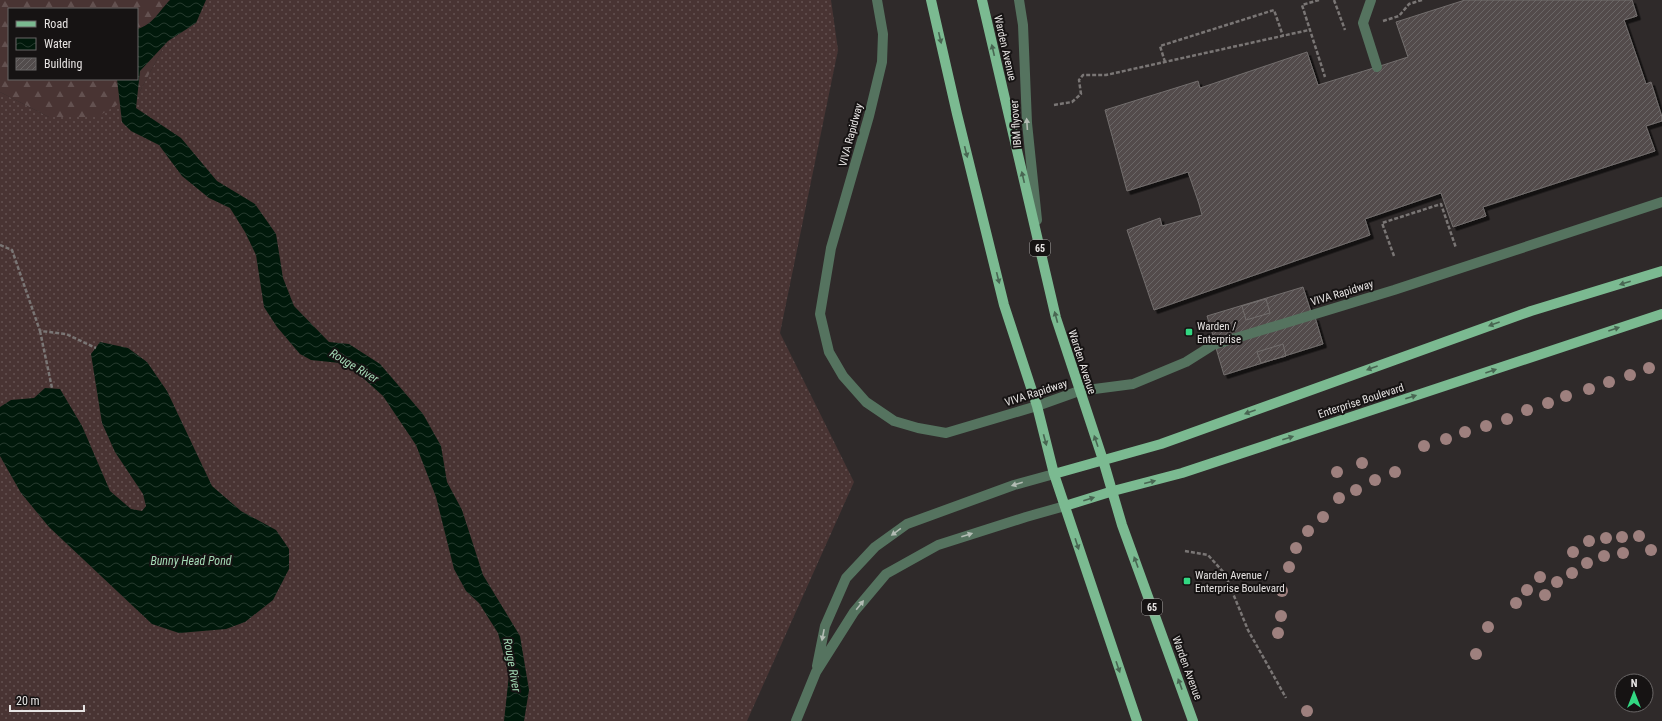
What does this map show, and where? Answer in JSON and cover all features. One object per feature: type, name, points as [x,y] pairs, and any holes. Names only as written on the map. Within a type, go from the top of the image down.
[{"type":"main road","points":[[931,0],[957,114],[1004,305],[1036,406],[1054,474],[1137,721]]},
{"type":"main road","name":"Warden Avenue","points":[[982,0],[1056,318],[1113,491],[1122,524],[1193,721]]},
{"type":"main road","points":[[1054,474],[1161,444],[1531,311],[1662,271]]},
{"type":"main road","name":"Enterprise Boulevard","points":[[1065,506],[1113,491],[1182,473],[1662,314]]},
{"type":"lane","name":"VIVA Rapidway","points":[[877,0],[882,34],[882,62],[869,116],[831,248],[820,314],[829,352],[843,376],[866,402],[894,421],[918,428],[946,433],[1036,406],[1079,391],[1133,384],[1186,362],[1212,345],[1394,290],[1662,202]]},
{"type":"lane","name":"IBM flyover","points":[[1019,0],[1022,25],[1027,123],[1039,246]]},
{"type":"lane","points":[[1371,0],[1363,22],[1377,67]]},
{"type":"lane","points":[[816,672],[824,626],[846,578],[875,547],[907,524],[1014,485],[1054,474]]},
{"type":"lane","points":[[796,721],[816,672],[854,612],[886,574],[938,545],[1065,506]]},
{"type":"path","points":[[1319,0],[1302,5],[1309,30],[1326,77]]},
{"type":"path","points":[[1334,0],[1346,33]]},
{"type":"path","points":[[1165,62],[1160,46],[1274,10],[1283,36]]},
{"type":"path","points":[[1054,105],[1072,102],[1080,94],[1079,80],[1083,76],[1106,75],[1309,30]]},
{"type":"path","points":[[1394,256],[1382,223],[1440,204],[1456,248]]},
{"type":"path","points":[[0,245],[12,250],[40,331],[52,388]]},
{"type":"path","points":[[40,331],[66,334],[96,348]]},
{"type":"path","points":[[1185,551],[1208,555],[1225,574],[1248,630],[1286,698]]},
{"type":"green space","points":[[0,0],[189,0],[140,91],[97,117],[49,117],[0,92]]},
{"type":"green space","points":[[189,0],[831,0],[838,50],[780,333],[854,482],[747,721],[0,721],[0,92],[49,117],[140,91]]},
{"type":"water","name":"Rouge River","points":[[170,0],[206,0],[196,23],[168,41],[140,71],[136,108],[181,138],[217,181],[255,204],[276,234],[283,278],[294,306],[329,342],[349,344],[380,364],[423,414],[441,446],[447,482],[462,510],[483,575],[520,636],[529,690],[524,721],[504,721],[509,675],[498,633],[479,603],[466,591],[454,569],[436,497],[416,445],[383,396],[361,376],[340,363],[311,360],[300,354],[277,327],[264,307],[256,255],[245,232],[230,208],[209,198],[182,176],[159,145],[131,131],[122,122],[117,80],[138,80],[138,29],[152,21]]},
{"type":"water","name":"Bunny Head Pond","points":[[100,342],[128,348],[147,362],[167,391],[212,486],[241,511],[276,530],[289,549],[289,569],[273,600],[245,622],[226,629],[179,633],[152,624],[49,527],[21,493],[0,456],[0,407],[11,400],[34,398],[45,388],[60,389],[82,426],[110,491],[131,509],[142,511],[146,506],[143,494],[115,452],[102,423],[91,354]]},
{"type":"building","points":[[1465,0],[1632,0],[1637,16],[1624,20],[1646,84],[1651,82],[1662,117],[1662,121],[1646,126],[1655,151],[1483,207],[1486,216],[1453,227],[1441,193],[1365,219],[1370,235],[1154,310],[1127,230],[1160,218],[1162,226],[1202,215],[1188,172],[1127,191],[1105,110],[1198,81],[1200,88],[1307,52],[1318,85],[1377,67],[1408,57],[1396,22]]},
{"type":"building","points":[[1303,287],[1311,312],[1215,342],[1207,316]]},
{"type":"building","points":[[1266,299],[1270,313],[1246,320],[1242,306]]},
{"type":"building","points":[[1315,317],[1323,344],[1224,375],[1216,348]]},
{"type":"building","points":[[1283,344],[1286,356],[1261,363],[1257,352]]},
{"type":"place","name":"Warden / Enterprise","points":[[1189,332]]},
{"type":"place","name":"Warden Avenue / Enterprise Boulevard","points":[[1187,581]]}]
